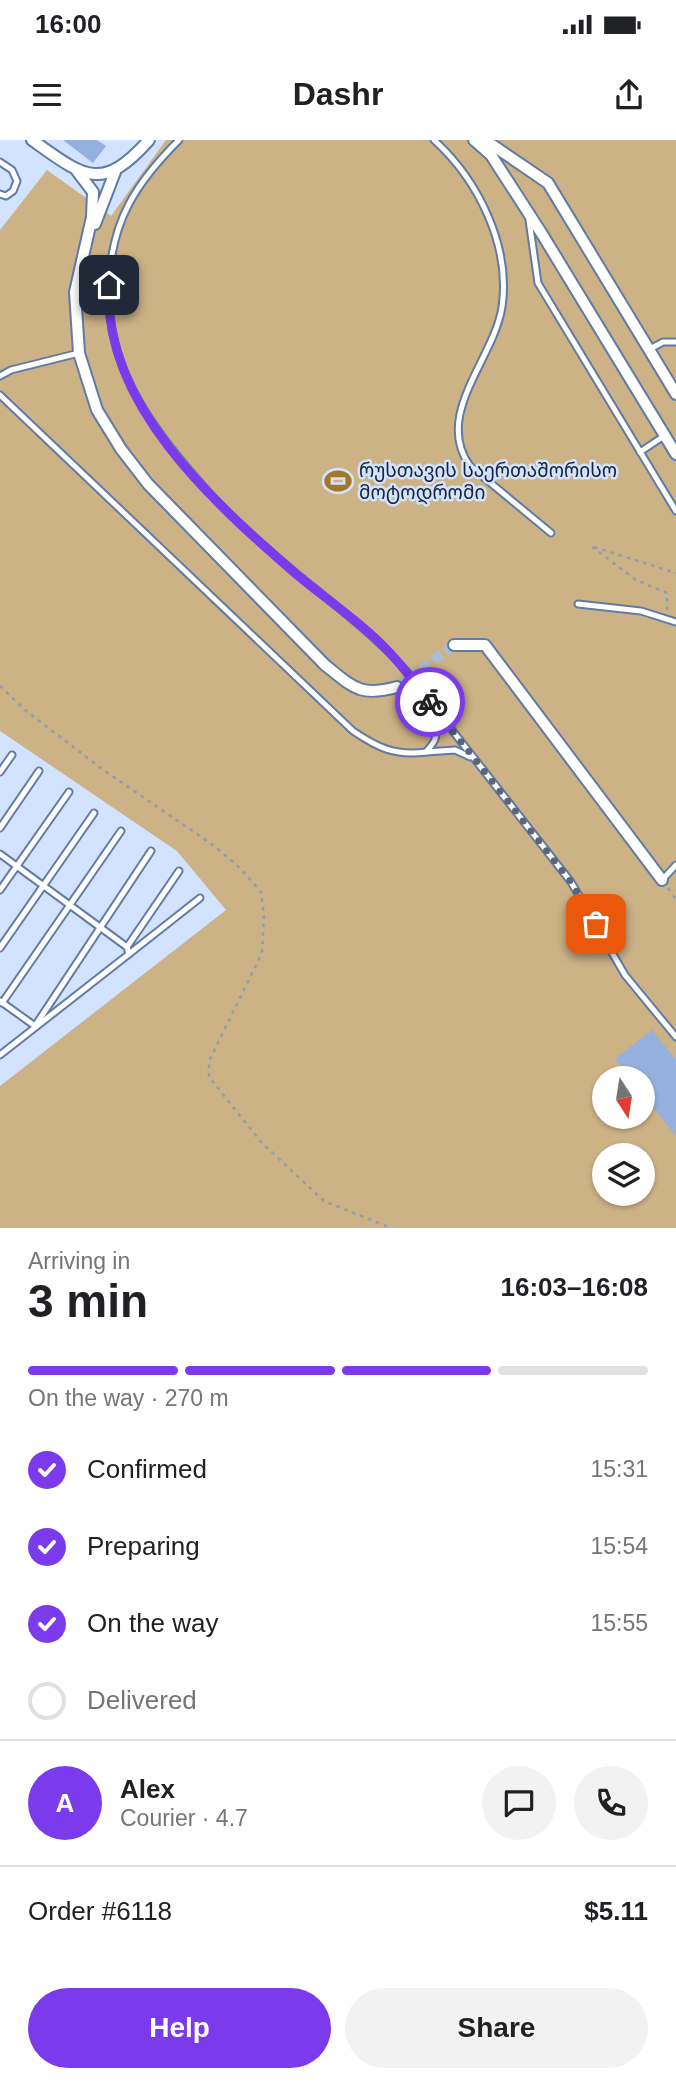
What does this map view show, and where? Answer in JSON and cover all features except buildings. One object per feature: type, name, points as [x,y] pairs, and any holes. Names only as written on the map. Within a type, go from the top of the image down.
[{"type":"street","points":[[32,140],[77,171],[93,192],[88,236],[75,292],[79,353],[97,410],[121,449],[172,509],[325,665],[351,685],[372,694],[397,687]]},
{"type":"street","points":[[474,140],[491,155],[676,454]]},
{"type":"street","points":[[485,140],[548,184],[676,394]]},
{"type":"street","points":[[88,236],[115,172],[144,142]]},
{"type":"street","points":[[77,171],[115,172]]},
{"type":"street","points":[[454,645],[485,645],[662,880]]},
{"type":"lane","points":[[179,140],[150,169],[120,218],[110,261],[107,308],[116,356],[127,381],[151,422],[198,481],[296,574],[347,613],[389,652],[426,696],[571,882],[625,975],[676,1037]]},
{"type":"lane","points":[[434,140],[472,182],[494,231],[503,274],[502,309],[460,412],[457,436],[461,453],[470,466],[551,533]]},
{"type":"lane","points":[[0,162],[12,170],[18,181],[13,191],[6,196],[0,194]]},
{"type":"lane","points":[[526,210],[538,283],[676,511]]},
{"type":"lane","points":[[649,350],[663,342],[676,342]]},
{"type":"lane","points":[[0,376],[11,370],[79,353]]},
{"type":"lane","points":[[0,396],[353,731],[381,750],[406,755],[455,750],[474,759]]},
{"type":"lane","points":[[640,452],[664,436]]},
{"type":"lane","points":[[578,604],[640,611],[676,622]]},
{"type":"lane","points":[[426,696],[435,731],[435,738],[426,752]]},
{"type":"lane","points":[[0,772],[12,755]]},
{"type":"lane","points":[[0,828],[39,771]]},
{"type":"lane","points":[[0,890],[69,792]]},
{"type":"lane","points":[[0,948],[94,813]]},
{"type":"lane","points":[[35,1026],[1,1002],[121,831]]},
{"type":"lane","points":[[35,1026],[151,851]]},
{"type":"lane","points":[[0,854],[127,947],[129,954]]},
{"type":"lane","points":[[662,880],[676,865]]},
{"type":"lane","points":[[127,947],[179,871]]},
{"type":"lane","points":[[0,1055],[200,898]]},
{"type":"path","points":[[666,617],[667,593],[636,580],[592,550],[591,546],[676,573]]},
{"type":"path","points":[[0,686],[25,710],[102,769],[213,845],[241,869],[261,892],[264,916],[262,953],[209,1061],[209,1077],[261,1142],[324,1200],[391,1228]]},
{"type":"shaded area","name":"რუსთავის საერთაშორისო მოტოდრომი","points":[[166,140],[676,140],[676,1228],[0,1228],[0,1086],[226,910],[177,851],[0,731],[0,230],[47,170],[111,216]]},
{"type":"tunnel","points":[[397,687],[454,645]]},
{"type":"way so far","points":[[430,702],[571,882],[596,924]]},
{"type":"place","name":"რუსთავის საერთაშორისო მოტოდრომი","points":[[338,481]]},
{"type":"route","points":[[109,285],[107,308],[116,356],[151,422],[198,481],[296,574],[347,613],[389,652],[430,702]]}]
